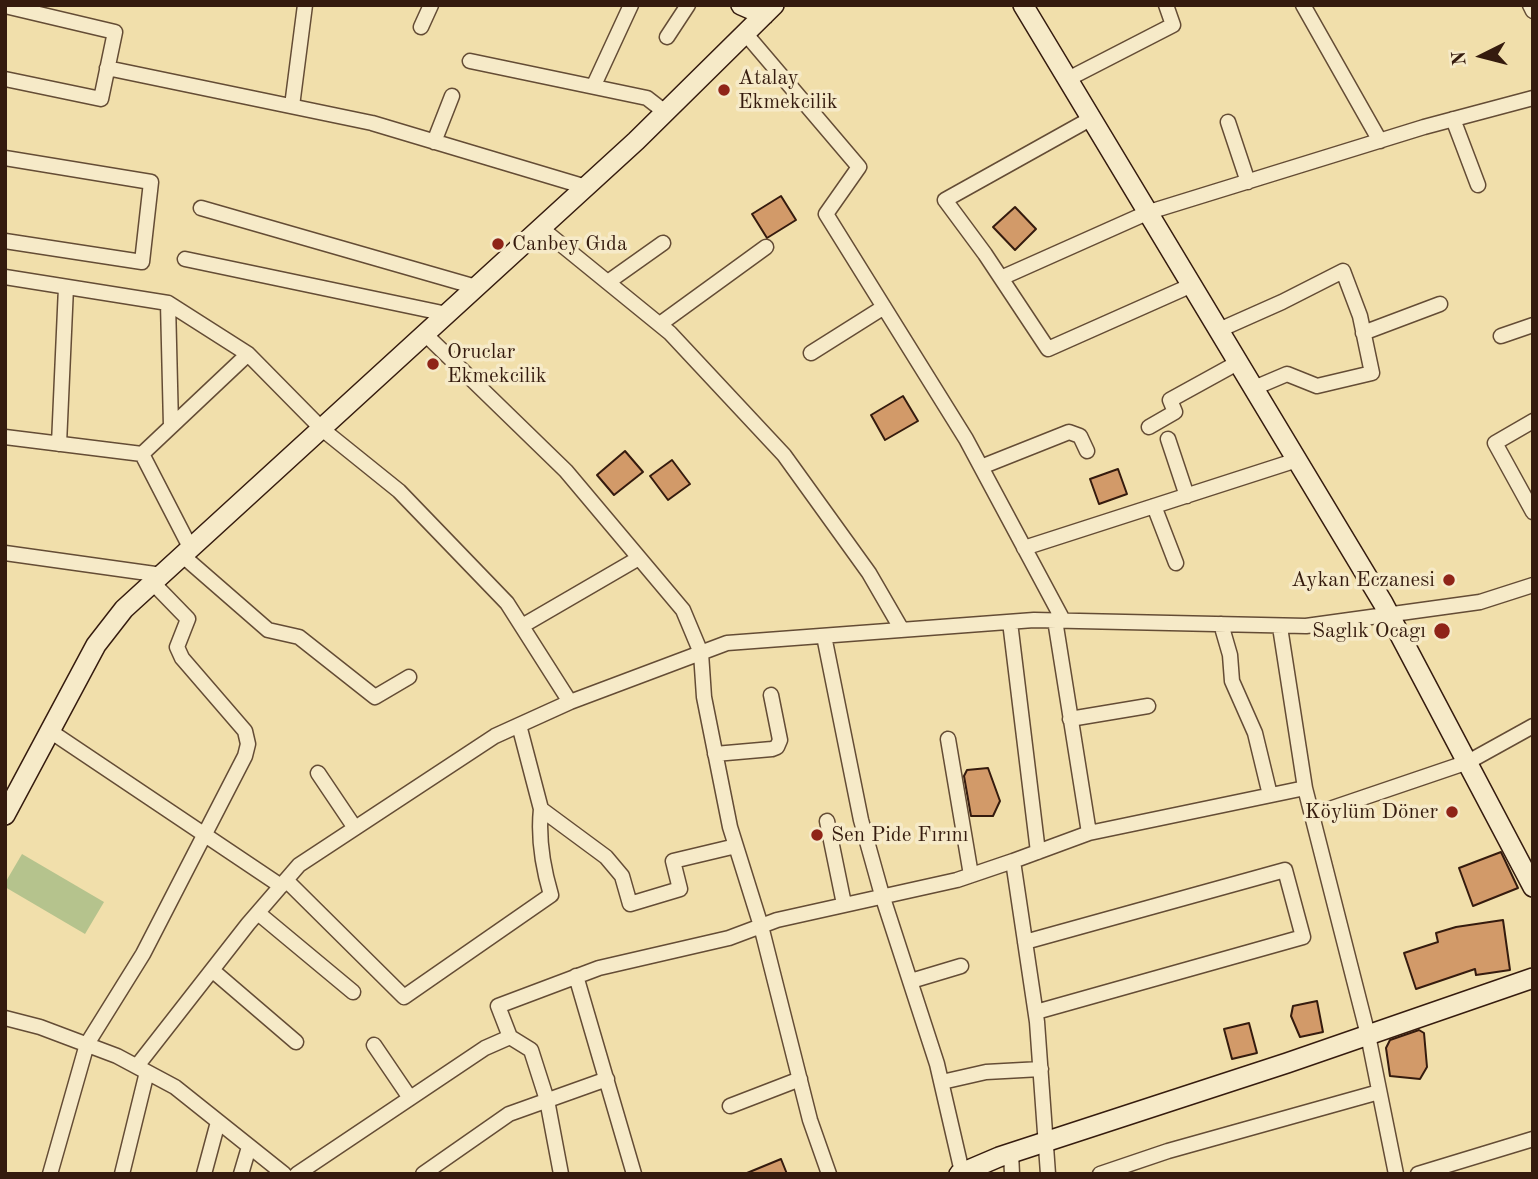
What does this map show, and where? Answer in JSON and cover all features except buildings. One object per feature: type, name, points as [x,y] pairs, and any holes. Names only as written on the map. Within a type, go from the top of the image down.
[{"type":"main road","points":[[741,5],[769,10]]},
{"type":"main road","points":[[1023,5],[1389,614],[1468,762],[1527,862],[1533,887]]},
{"type":"main road","points":[[5,815],[96,645],[124,609],[586,187],[769,10]]},
{"type":"main road","points":[[960,1173],[1047,1141],[1533,978]]},
{"type":"street","points":[[292,106],[305,5]]},
{"type":"street","points":[[421,27],[431,5]]},
{"type":"street","points":[[594,85],[631,5]]},
{"type":"street","points":[[667,37],[688,5]]},
{"type":"street","points":[[1068,79],[1173,25],[1166,5]]},
{"type":"street","points":[[1303,5],[1380,141]]},
{"type":"street","points":[[1531,5],[1533,11]]},
{"type":"street","points":[[5,6],[115,32],[101,99],[5,79]]},
{"type":"street","points":[[745,33],[859,167],[826,214],[966,439],[1059,620],[1070,719],[1088,833]]},
{"type":"street","points":[[470,61],[647,98],[665,112]]},
{"type":"street","points":[[107,68],[372,123],[586,187]]},
{"type":"street","points":[[434,142],[452,96]]},
{"type":"street","points":[[1001,278],[1149,212],[1453,119],[1533,98]]},
{"type":"street","points":[[1092,118],[944,200],[1048,349],[1192,285]]},
{"type":"street","points":[[1453,119],[1478,185]]},
{"type":"street","points":[[1228,122],[1248,181]]},
{"type":"street","points":[[5,158],[151,182],[142,262],[5,241]]},
{"type":"street","points":[[201,208],[476,288]]},
{"type":"street","points":[[541,228],[660,324],[784,455],[869,573],[902,630]]},
{"type":"street","points":[[608,282],[663,243]]},
{"type":"street","points":[[660,324],[765,247]]},
{"type":"street","points":[[185,259],[447,314]]},
{"type":"street","points":[[1219,330],[1343,271],[1360,316],[1372,373],[1317,386],[1287,374],[1254,388]]},
{"type":"street","points":[[5,277],[168,303],[248,354],[322,429],[400,491],[507,603],[570,702]]},
{"type":"street","points":[[59,444],[66,287]]},
{"type":"street","points":[[168,303],[171,426]]},
{"type":"street","points":[[1363,333],[1440,304]]},
{"type":"street","points":[[811,353],[884,307]]},
{"type":"street","points":[[1501,336],[1533,325]]},
{"type":"street","points":[[425,334],[566,471],[682,610],[701,653],[704,697],[736,846],[761,926],[810,1120],[830,1174]]},
{"type":"street","points":[[142,454],[248,354]]},
{"type":"street","points":[[1149,428],[1174,412],[1170,400],[1238,362]]},
{"type":"street","points":[[1533,421],[1495,443],[1533,512]]},
{"type":"street","points":[[981,467],[1069,432],[1080,436],[1087,451]]},
{"type":"street","points":[[5,437],[142,454]]},
{"type":"street","points":[[1168,439],[1187,496]]},
{"type":"street","points":[[142,454],[187,552],[268,630],[299,638],[375,697],[408,677]]},
{"type":"street","points":[[1024,548],[1297,460]]},
{"type":"street","points":[[1154,506],[1176,563]]},
{"type":"street","points":[[5,553],[158,579],[188,619],[177,647],[182,658],[245,731],[248,744],[245,756],[143,954],[87,1044],[50,1174]]},
{"type":"street","points":[[522,626],[639,558]]},
{"type":"street","points":[[122,1174],[142,1069],[212,970],[299,865],[495,736],[570,702],[727,643],[1059,620],[1306,626],[1480,602],[1533,585]]},
{"type":"street","points":[[1010,622],[1038,852]]},
{"type":"street","points":[[1221,624],[1230,655],[1233,681],[1255,733],[1270,795]]},
{"type":"street","points":[[1280,627],[1305,788],[1368,1035],[1396,1174]]},
{"type":"street","points":[[824,636],[861,820],[942,1082],[960,1173]]},
{"type":"street","points":[[715,754],[777,747],[780,740],[771,695]]},
{"type":"street","points":[[1070,719],[1148,706]]},
{"type":"street","points":[[50,731],[205,835],[284,883],[404,997],[551,895],[545,875],[541,809],[519,725]]},
{"type":"street","points":[[1312,816],[1468,762],[1533,726]]},
{"type":"street","points":[[948,738],[971,875]]},
{"type":"street","points":[[318,774],[355,828]]},
{"type":"street","points":[[561,1174],[547,1100],[531,1050],[510,1037],[498,1006],[598,968],[729,938],[761,926],[844,904],[971,875],[1088,833],[1305,788]]},
{"type":"street","points":[[541,809],[606,858],[622,876],[629,904],[680,889],[673,861],[736,846]]},
{"type":"street","points":[[827,821],[844,904]]},
{"type":"street","points":[[1013,861],[1036,1012],[1048,1174]]},
{"type":"street","points":[[1025,942],[1285,870],[1303,937],[1036,1012]]},
{"type":"street","points":[[257,913],[353,992]]},
{"type":"street","points":[[911,981],[961,967]]},
{"type":"street","points":[[212,970],[296,1042]]},
{"type":"street","points":[[576,976],[634,1174]]},
{"type":"street","points":[[5,1018],[87,1044],[175,1087],[284,1174]]},
{"type":"street","points":[[297,1174],[485,1048],[510,1037]]},
{"type":"street","points":[[374,1045],[410,1098]]},
{"type":"street","points":[[942,1082],[986,1072],[1041,1069]]},
{"type":"street","points":[[423,1174],[509,1114],[607,1079]]},
{"type":"street","points":[[730,1106],[800,1079]]},
{"type":"street","points":[[1100,1174],[1168,1151],[1379,1092]]},
{"type":"street","points":[[204,1174],[218,1122]]},
{"type":"street","points":[[1419,1174],[1533,1139]]},
{"type":"street","points":[[241,1174],[249,1147]]},
{"type":"street","points":[[1012,1153],[1012,1174]]},
{"type":"green space","points":[[22,854],[104,902],[85,934],[5,887]]},
{"type":"place","name":"Atalay Ekmekcilik","points":[[724,90]]},
{"type":"place","name":"Canbey Gıda","points":[[498,244]]},
{"type":"place","name":"Oruclar Ekmekcilik","points":[[433,364]]},
{"type":"place","name":"Aykan Eczanesi","points":[[1449,580]]},
{"type":"place","name":"Saglık Ocagı","points":[[1442,631]]},
{"type":"place","name":"Köylüm Döner","points":[[1452,812]]},
{"type":"place","name":"Sen Pide Fırını","points":[[817,835]]}]
